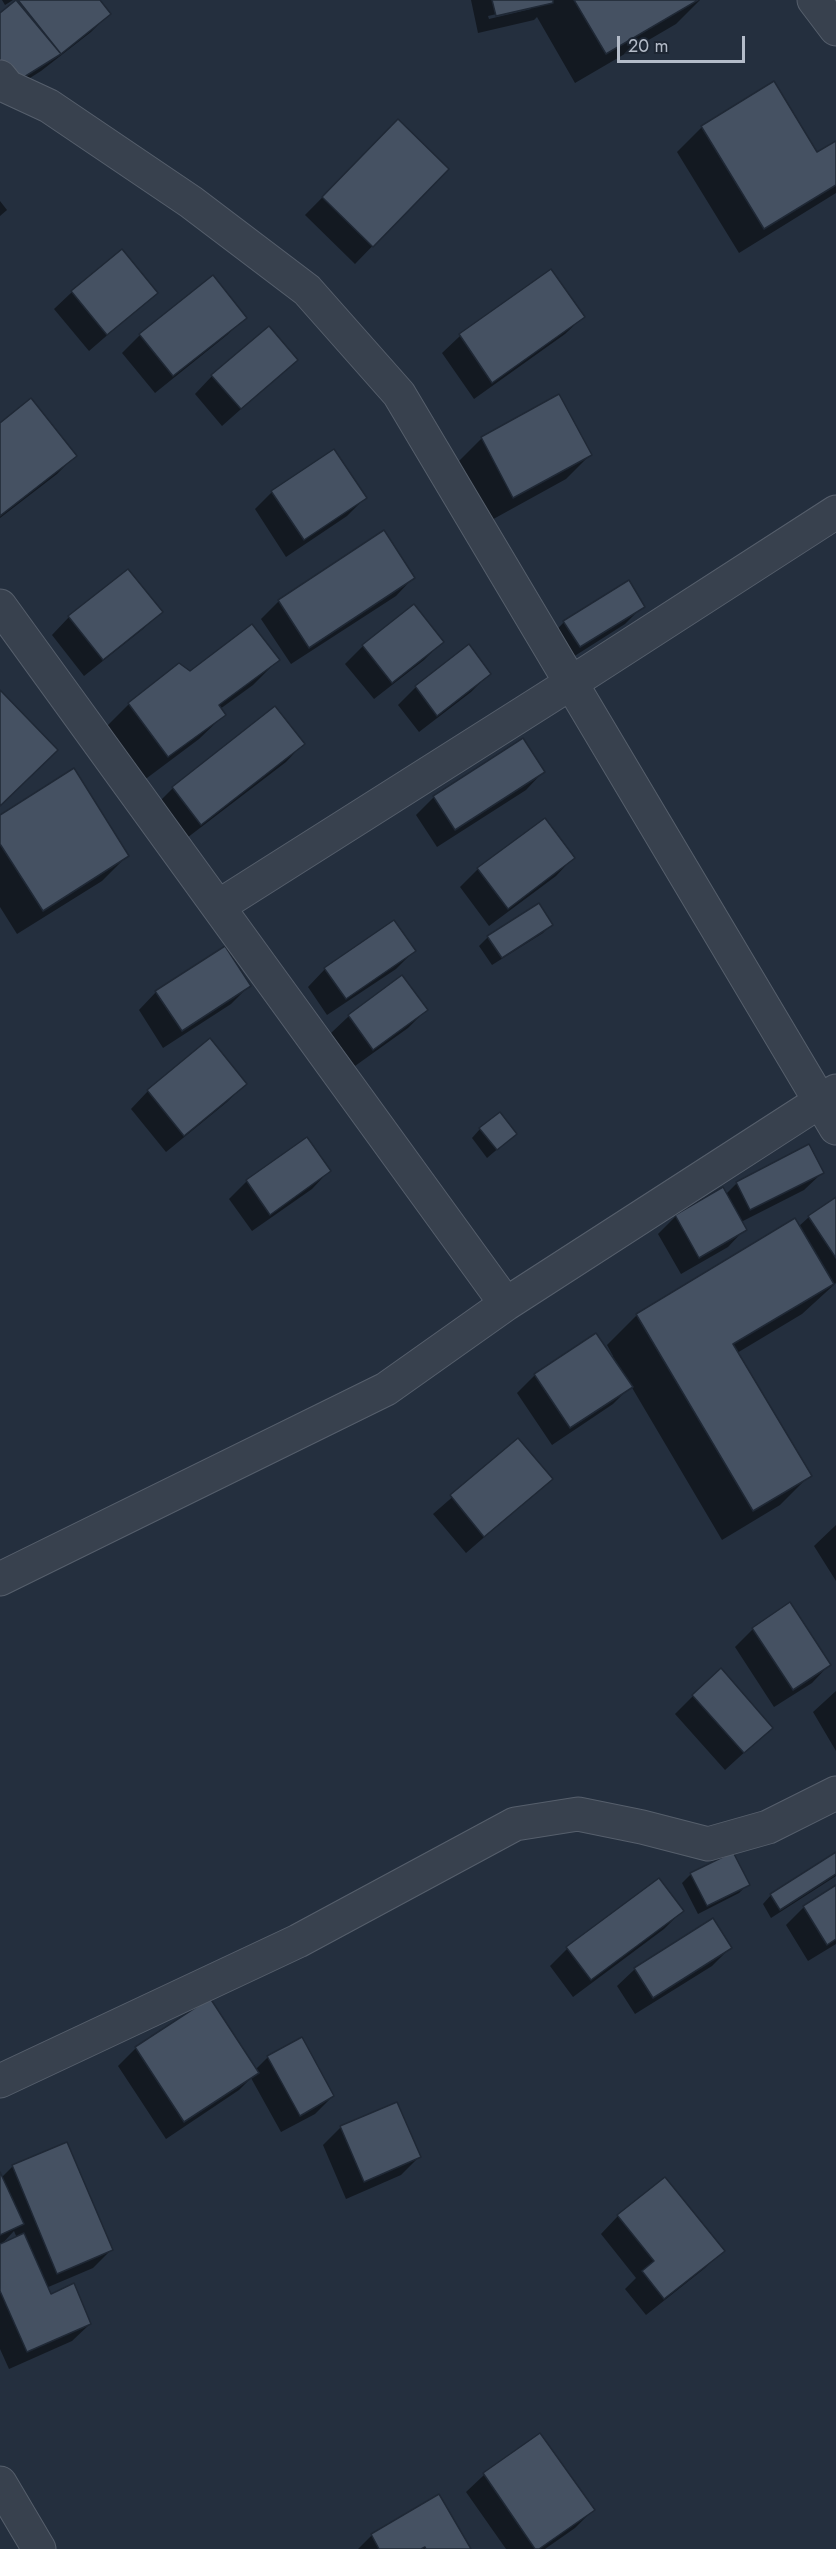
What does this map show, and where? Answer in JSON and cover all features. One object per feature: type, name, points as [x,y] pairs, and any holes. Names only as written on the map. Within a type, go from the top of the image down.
[{"type":"street","points":[[814,0],[836,29]]},
{"type":"street","points":[[0,77],[8,87],[49,106],[190,202],[307,290],[399,394],[831,1107],[506,1304],[386,1389],[0,1579]]},
{"type":"street","points":[[219,906],[572,683],[836,512]]},
{"type":"street","points":[[0,606],[506,1304]]},
{"type":"street","points":[[0,2081],[298,1941],[515,1824],[578,1814],[708,1844],[768,1827],[836,1792]]},
{"type":"street","points":[[0,2483],[39,2549]]},
{"type":"building","points":[[16,0],[61,54],[8,87],[0,73],[0,13]]},
{"type":"building","points":[[18,0],[100,0],[111,14],[61,54]]},
{"type":"building","points":[[492,0],[553,0],[553,3],[496,16]]},
{"type":"building","points":[[574,0],[698,0],[606,54]]},
{"type":"building","points":[[774,81],[817,152],[836,141],[836,185],[764,229],[701,126]]},
{"type":"building","points":[[398,119],[449,169],[373,247],[322,197]]},
{"type":"building","points":[[122,249],[158,293],[107,335],[71,291]]},
{"type":"building","points":[[551,269],[585,317],[492,383],[459,334]]},
{"type":"building","points":[[213,275],[247,318],[173,376],[139,334]]},
{"type":"building","points":[[269,326],[298,360],[241,409],[211,375]]},
{"type":"building","points":[[559,394],[592,455],[513,498],[481,437]]},
{"type":"building","points":[[31,398],[77,456],[0,516],[0,423]]},
{"type":"building","points":[[334,449],[367,498],[304,540],[271,491]]},
{"type":"building","points":[[384,530],[415,578],[309,648],[278,600]]},
{"type":"building","points":[[128,569],[163,612],[103,660],[68,616]]},
{"type":"building","points":[[629,580],[645,607],[580,647],[563,621]]},
{"type":"building","points":[[414,604],[444,642],[392,683],[362,645]]},
{"type":"building","points":[[252,624],[280,660],[219,705],[226,715],[168,757],[128,703],[179,663],[190,671]]},
{"type":"building","points":[[469,644],[491,674],[437,716],[415,686]]},
{"type":"building","points":[[0,690],[58,750],[0,806]]},
{"type":"building","points":[[275,706],[305,744],[201,825],[172,787]]},
{"type":"building","points":[[523,738],[545,772],[455,830],[433,796]]},
{"type":"building","points":[[74,768],[129,856],[43,911],[0,844],[0,815]]},
{"type":"building","points":[[545,818],[575,858],[508,909],[477,868]]},
{"type":"building","points":[[539,903],[553,925],[502,958],[487,936]]},
{"type":"building","points":[[394,920],[416,951],[346,999],[324,968]]},
{"type":"building","points":[[225,946],[251,986],[182,1031],[155,991]]},
{"type":"building","points":[[402,975],[428,1010],[373,1050],[348,1015]]},
{"type":"building","points":[[210,1038],[247,1084],[184,1136],[147,1090]]},
{"type":"building","points":[[500,1112],[517,1134],[497,1150],[479,1128]]},
{"type":"building","points":[[307,1137],[331,1171],[270,1215],[246,1180]]},
{"type":"building","points":[[809,1144],[824,1173],[750,1210],[736,1182]]},
{"type":"building","points":[[723,1187],[747,1230],[699,1258],[675,1215]]},
{"type":"building","points":[[836,1197],[836,1258],[808,1216]]},
{"type":"building","points":[[795,1218],[834,1284],[733,1344],[812,1476],[753,1511],[636,1314]]},
{"type":"building","points":[[596,1333],[633,1387],[570,1428],[534,1374]]},
{"type":"building","points":[[518,1438],[553,1479],[484,1537],[450,1495]]},
{"type":"building","points":[[790,1602],[831,1665],[793,1690],[752,1628]]},
{"type":"building","points":[[721,1668],[773,1728],[744,1753],[692,1695]]},
{"type":"building","points":[[733,1852],[750,1885],[707,1906],[690,1873]]},
{"type":"building","points":[[836,1852],[836,1874],[780,1910],[770,1894]]},
{"type":"building","points":[[659,1878],[684,1911],[591,1980],[566,1947]]},
{"type":"building","points":[[836,1885],[836,1939],[827,1945],[803,1906]]},
{"type":"building","points":[[713,1918],[732,1948],[653,1998],[634,1968]]},
{"type":"building","points":[[210,1998],[259,2073],[184,2122],[135,2047]]},
{"type":"building","points":[[302,2037],[334,2096],[300,2116],[267,2056]]},
{"type":"building","points":[[397,2102],[421,2157],[364,2182],[340,2126]]},
{"type":"building","points":[[67,2142],[113,2250],[57,2274],[12,2165]]},
{"type":"building","points":[[0,2172],[24,2224],[0,2235]]},
{"type":"building","points":[[665,2177],[725,2251],[664,2299],[642,2271],[654,2261],[617,2215]]},
{"type":"building","points":[[24,2233],[51,2294],[74,2283],[91,2324],[27,2352],[0,2291],[0,2244]]},
{"type":"building","points":[[540,2433],[595,2510],[539,2549],[535,2549],[483,2473]]},
{"type":"building","points":[[439,2494],[471,2549],[426,2549],[425,2547],[421,2549],[379,2549],[371,2534]]}]
